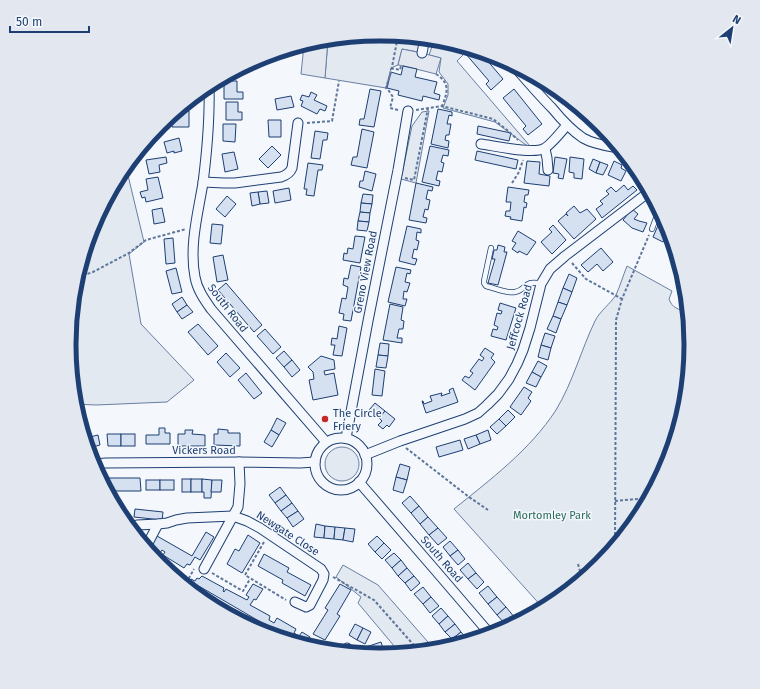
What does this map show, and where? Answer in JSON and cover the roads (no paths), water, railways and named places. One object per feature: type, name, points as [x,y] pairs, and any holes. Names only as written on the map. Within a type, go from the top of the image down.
[{"type":"street","points":[[422,52],[424,45]]},
{"type":"street","points":[[535,84],[567,125],[576,133],[584,139],[610,146]]},
{"type":"street","name":"South Road","points":[[209,94],[209,117],[203,182],[195,227],[193,263],[198,288],[202,297],[211,309],[326,442]]},
{"type":"street","name":"Greno View Road","points":[[346,438],[397,177],[408,111]]},
{"type":"street","points":[[203,182],[224,183],[281,177],[287,175],[290,173],[292,168],[298,123]]},
{"type":"street","points":[[482,144],[537,151],[545,149],[567,125]]},
{"type":"street","points":[[545,149],[548,170]]},
{"type":"street","name":"Jeffcock Road","points":[[366,455],[478,413],[498,394],[509,379],[523,350],[541,284],[550,269],[644,196]]},
{"type":"street","points":[[346,438],[355,441],[366,455],[367,462],[364,476],[352,487],[343,490],[334,489],[326,485],[320,479],[316,471],[316,455],[326,442],[332,439],[346,438]]},
{"type":"street","points":[[205,567],[238,507],[240,484],[239,462]]},
{"type":"street","name":"Vickers Road","points":[[101,463],[315,462]]},
{"type":"street","name":"South Road","points":[[359,482],[486,629]]},
{"type":"street","name":"Newgate Close","points":[[137,525],[167,523],[176,520],[199,517],[234,516],[247,521],[321,569],[324,574],[323,580],[310,605],[306,607],[295,602]]},
{"type":"street","points":[[149,541],[158,524]]},
{"type":"lane","points":[[652,229],[656,219]]},
{"type":"lane","points":[[491,248],[484,281],[486,286],[509,292],[516,292],[521,290],[528,283],[533,282],[541,284]]},
{"type":"place","name":"The Circle Friery","points":[[325,419]]},
{"type":"park label","name":"Mortomley Park","points":[[552,515]]}]
